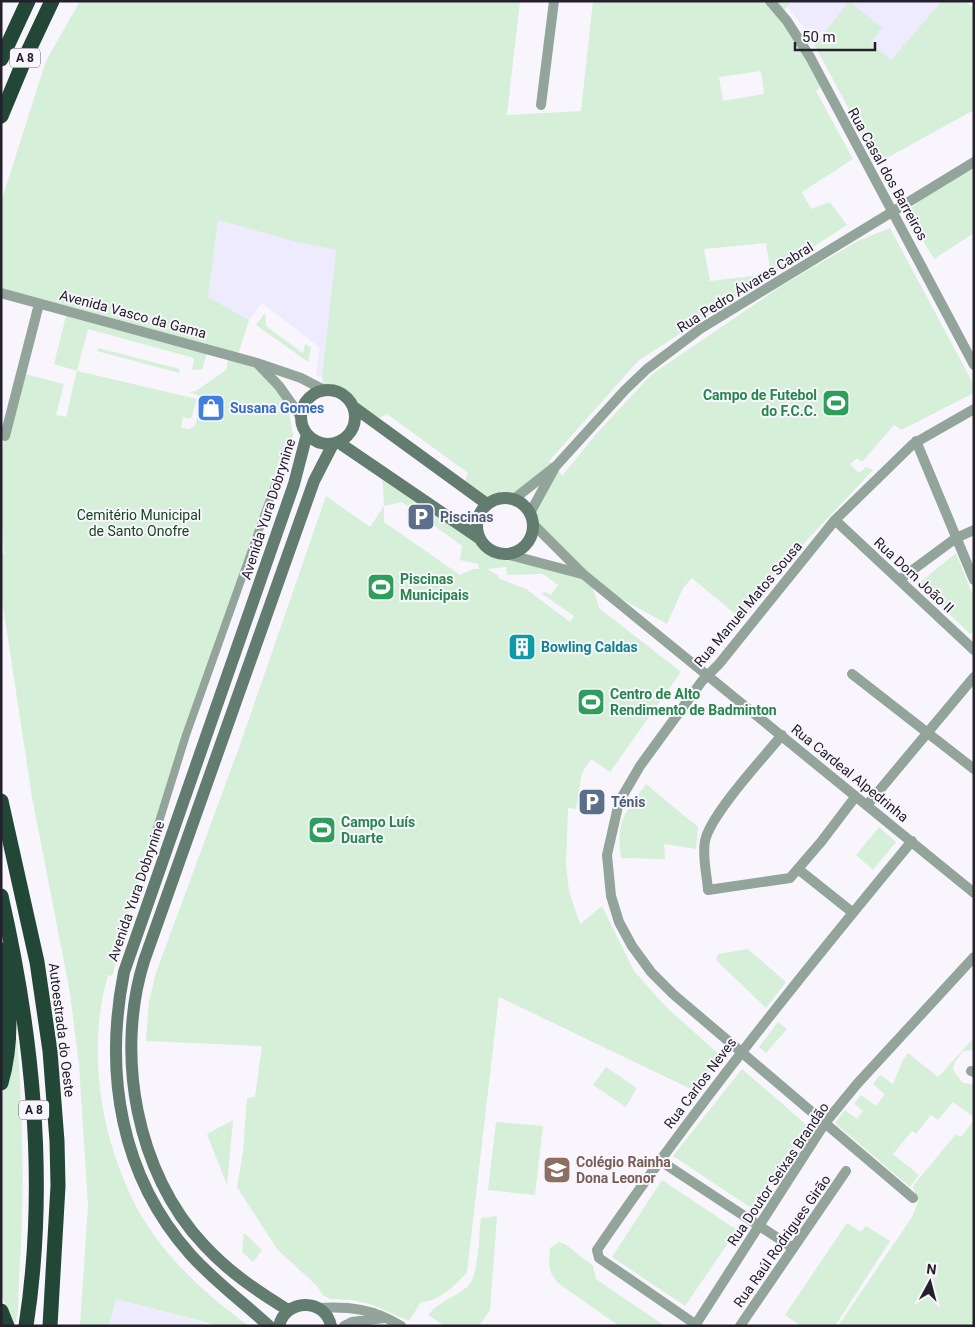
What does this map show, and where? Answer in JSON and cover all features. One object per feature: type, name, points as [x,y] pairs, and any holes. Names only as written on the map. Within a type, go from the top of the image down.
[{"type":"highway","name":"A 8","points":[[1,59],[28,1]]},
{"type":"highway","name":"A 8","points":[[1,116],[52,1]]},
{"type":"highway","name":"Autoestrada do Oeste","points":[[1,801],[35,954],[52,1070],[58,1186],[56,1251],[50,1326]]},
{"type":"highway","name":"A 8","points":[[1,896],[21,993],[34,1115],[36,1213],[26,1326]]},
{"type":"highway","points":[[1,950],[10,1009],[8,1046],[1,1083]]},
{"type":"highway","points":[[1,1311],[7,1326]]},
{"type":"main road","points":[[479,538],[477,520],[487,504],[495,499],[514,499],[531,519],[532,533],[522,548],[506,554],[490,550],[479,538],[336,443],[319,442],[307,434],[301,417],[305,402],[310,396],[324,390],[343,393],[355,408],[487,504]]},
{"type":"main road","points":[[288,1310],[243,1282],[203,1244],[168,1192],[145,1142],[136,1104],[131,1041],[133,1013],[144,961],[314,481],[336,443],[351,432],[355,424],[355,408]]},
{"type":"main road","name":"Avenida Yura Dobrynine","points":[[269,1326],[219,1283],[190,1254],[164,1221],[129,1148],[116,1081],[114,1039],[116,1011],[124,972],[294,484],[307,434]]},
{"type":"main road","points":[[279,1326],[288,1310],[304,1304],[318,1308],[325,1313],[331,1326]]},
{"type":"street","points":[[541,106],[554,1]]},
{"type":"street","name":"Rua Casal dos Barreiros","points":[[770,1],[787,21],[810,56],[974,365]]},
{"type":"street","name":"Rua Pedro Álvares Cabral","points":[[556,466],[625,390],[647,369],[700,329],[974,162]]},
{"type":"street","name":"Avenida Vasco da Gama","points":[[1,293],[257,363],[301,378],[324,390]]},
{"type":"street","points":[[5,436],[39,304]]},
{"type":"street","points":[[257,363],[279,386],[301,417]]},
{"type":"street","name":"Rua Manuel Matos Sousa","points":[[913,1198],[826,1123],[740,1053],[651,972],[632,946],[619,922],[611,896],[607,855],[619,802],[640,766],[708,675],[835,520],[916,441],[974,409]]},
{"type":"street","points":[[916,441],[974,580]]},
{"type":"street","points":[[514,499],[556,466]]},
{"type":"street","points":[[556,466],[531,519],[583,574],[708,675]]},
{"type":"street","points":[[153,841],[186,735],[275,485]]},
{"type":"street","name":"Rua Dom João II","points":[[835,520],[974,650]]},
{"type":"street","points":[[899,580],[956,538],[974,530]]},
{"type":"street","points":[[506,554],[583,574]]},
{"type":"street","points":[[852,674],[974,769]]},
{"type":"street","name":"Rua Cardeal Alpedrinha","points":[[708,675],[868,804],[974,893]]},
{"type":"street","points":[[868,804],[974,677]]},
{"type":"street","points":[[782,735],[720,812],[710,829],[705,840],[708,890],[790,878],[856,796]]},
{"type":"street","name":"Rua Carlos Neves","points":[[697,1325],[598,1258],[597,1250],[659,1160],[740,1053],[852,912],[912,841]]},
{"type":"street","points":[[798,869],[852,912]]},
{"type":"street","name":"Rua Doutor Seixas Brandão","points":[[697,1325],[826,1123],[858,1084],[974,957]]},
{"type":"street","points":[[659,1160],[793,1248]]},
{"type":"street","name":"Rua Raúl Rodrigues Girão","points":[[740,1326],[846,1171]]},
{"type":"street","points":[[318,1308],[350,1307],[363,1309],[397,1323]]},
{"type":"street","points":[[344,1326],[373,1318],[397,1323]]},
{"type":"shaded area","points":[[792,1],[942,1],[849,109],[807,31],[787,7]]},
{"type":"shaded area","points":[[218,220],[293,241],[336,249],[322,377],[316,376],[319,347],[262,303],[249,320],[208,297]]},
{"type":"shaded area","points":[[116,1299],[186,1318],[211,1326],[109,1326]]},
{"type":"green space","name":"Cemitério Municipal de Santo Onofre","points":[[80,1],[520,1],[507,115],[581,111],[593,1],[792,1],[781,14],[823,84],[816,91],[853,159],[802,192],[811,209],[830,202],[847,225],[638,361],[549,461],[556,466],[562,476],[597,433],[651,375],[783,285],[858,241],[890,228],[974,385],[974,393],[901,430],[894,425],[862,462],[857,458],[850,464],[859,473],[866,467],[873,470],[807,540],[741,619],[692,578],[683,588],[667,624],[596,585],[593,588],[599,608],[681,672],[610,772],[591,759],[582,773],[576,809],[568,808],[566,866],[569,891],[580,924],[602,906],[634,971],[665,1006],[722,1057],[695,1091],[499,997],[467,1272],[440,1296],[421,1302],[409,1321],[370,1304],[352,1300],[330,1299],[323,1295],[317,1286],[277,1249],[237,1187],[243,1152],[247,1098],[255,1097],[262,1046],[146,1041],[149,1001],[156,973],[241,742],[326,496],[370,527],[384,506],[382,472],[479,538],[490,550],[582,574],[533,524],[530,513],[555,467],[514,499],[495,499],[487,504],[464,486],[468,473],[387,414],[374,421],[355,408],[343,393],[324,390],[322,377],[336,250],[293,241],[218,220],[208,297],[249,320],[237,358],[257,363],[298,413],[289,412],[293,434],[291,456],[284,455],[120,938],[118,945],[121,946],[112,976],[108,975],[101,1004],[98,1064],[106,1124],[114,1153],[137,1208],[159,1242],[187,1273],[217,1301],[249,1326],[219,1326],[116,1299],[109,1326],[80,1326],[88,1205],[79,1065],[70,993],[32,797],[1,593],[1,554],[4,553],[1,495],[2,449],[21,373],[64,384],[56,415],[66,417],[77,371],[54,364],[67,312],[1,293],[1,202],[46,61]],"holes":[[[761,71],[764,94],[723,101],[719,77]],[[766,243],[771,274],[710,281],[704,249]],[[88,329],[194,358],[192,370],[202,369],[208,351],[229,356],[226,370],[196,391],[189,392],[202,397],[195,426],[189,429],[181,428],[183,417],[191,419],[197,399],[77,371]],[[402,502],[462,546],[460,560],[478,564],[479,569],[473,569],[460,575],[384,522],[384,506]],[[506,567],[507,575],[543,574],[558,585],[551,595],[544,591],[542,594],[574,616],[570,622],[526,589],[498,578],[499,576],[487,569]]]},
{"type":"green space","points":[[849,1],[882,28],[870,43],[891,60],[942,1],[966,1],[974,9],[974,110],[878,163],[815,46]]},
{"type":"green space","points":[[974,168],[974,233],[934,259],[906,213],[921,200]]},
{"type":"green space","points":[[265,313],[266,326],[303,353],[305,344],[311,347],[308,362],[256,325]]},
{"type":"green space","points":[[98,348],[180,369],[179,373],[97,351]]},
{"type":"green space","points":[[956,553],[974,598],[974,631],[970,634],[918,584]]},
{"type":"green space","points":[[646,784],[698,827],[696,849],[664,844],[665,859],[621,858],[621,826],[628,810]]},
{"type":"green space","points":[[879,827],[896,842],[873,870],[856,855]]},
{"type":"green space","points":[[748,949],[786,982],[766,1008],[716,960],[718,954]]},
{"type":"green space","points":[[778,1022],[787,1029],[766,1053],[759,1047]]},
{"type":"green space","points":[[17,1037],[21,1097],[23,1187],[18,1303],[14,1326],[1,1294],[1,1102]]},
{"type":"green space","points":[[974,1038],[974,1050],[963,1051],[955,1062],[953,1070],[963,1083],[974,1084],[974,1117],[953,1102],[938,1120],[931,1115],[916,1134],[912,1131],[893,1154],[919,1175],[910,1187],[835,1123],[845,1110],[857,1119],[863,1111],[854,1104],[861,1095],[876,1106],[885,1094],[873,1084],[880,1075],[893,1084],[908,1053],[938,1077]]},
{"type":"green space","points":[[606,1067],[637,1088],[626,1107],[593,1085]]},
{"type":"green space","points":[[742,1069],[810,1128],[754,1210],[673,1156]]},
{"type":"green space","points":[[233,1120],[227,1185],[207,1134]]},
{"type":"green space","points":[[974,1120],[974,1326],[838,1326],[912,1217],[918,1202],[913,1186],[956,1134],[961,1137]]},
{"type":"green space","points":[[496,1122],[543,1126],[535,1195],[488,1190]]},
{"type":"green space","points":[[662,1180],[737,1230],[685,1306],[612,1257]]},
{"type":"green space","points":[[497,1216],[490,1310],[479,1326],[445,1326],[428,1315],[437,1306],[467,1287],[471,1282],[476,1265],[481,1218]]},
{"type":"green space","points":[[847,1223],[861,1232],[866,1226],[890,1241],[835,1326],[801,1326],[785,1315]]},
{"type":"green space","points":[[244,1233],[262,1250],[253,1262],[242,1252]]},
{"type":"green space","points":[[559,1242],[565,1244],[593,1266],[596,1279],[665,1326],[619,1326],[558,1283],[550,1271],[549,1259],[550,1248]]},
{"type":"place","name":"Campo de Futebol do F.C.C.","points":[[836,403]]},
{"type":"place","name":"Susana Gomes","points":[[211,408]]},
{"type":"place","name":"Piscinas","points":[[421,517]]},
{"type":"place","name":"Piscinas Municipais","points":[[381,587]]},
{"type":"place","name":"Bowling Caldas","points":[[522,647]]},
{"type":"place","name":"Centro de Alto Rendimento de Badminton","points":[[591,702]]},
{"type":"place","name":"Ténis","points":[[592,802]]},
{"type":"place","name":"Campo Luís Duarte","points":[[322,830]]},
{"type":"place","name":"Colégio Rainha Dona Leonor","points":[[557,1170]]}]
